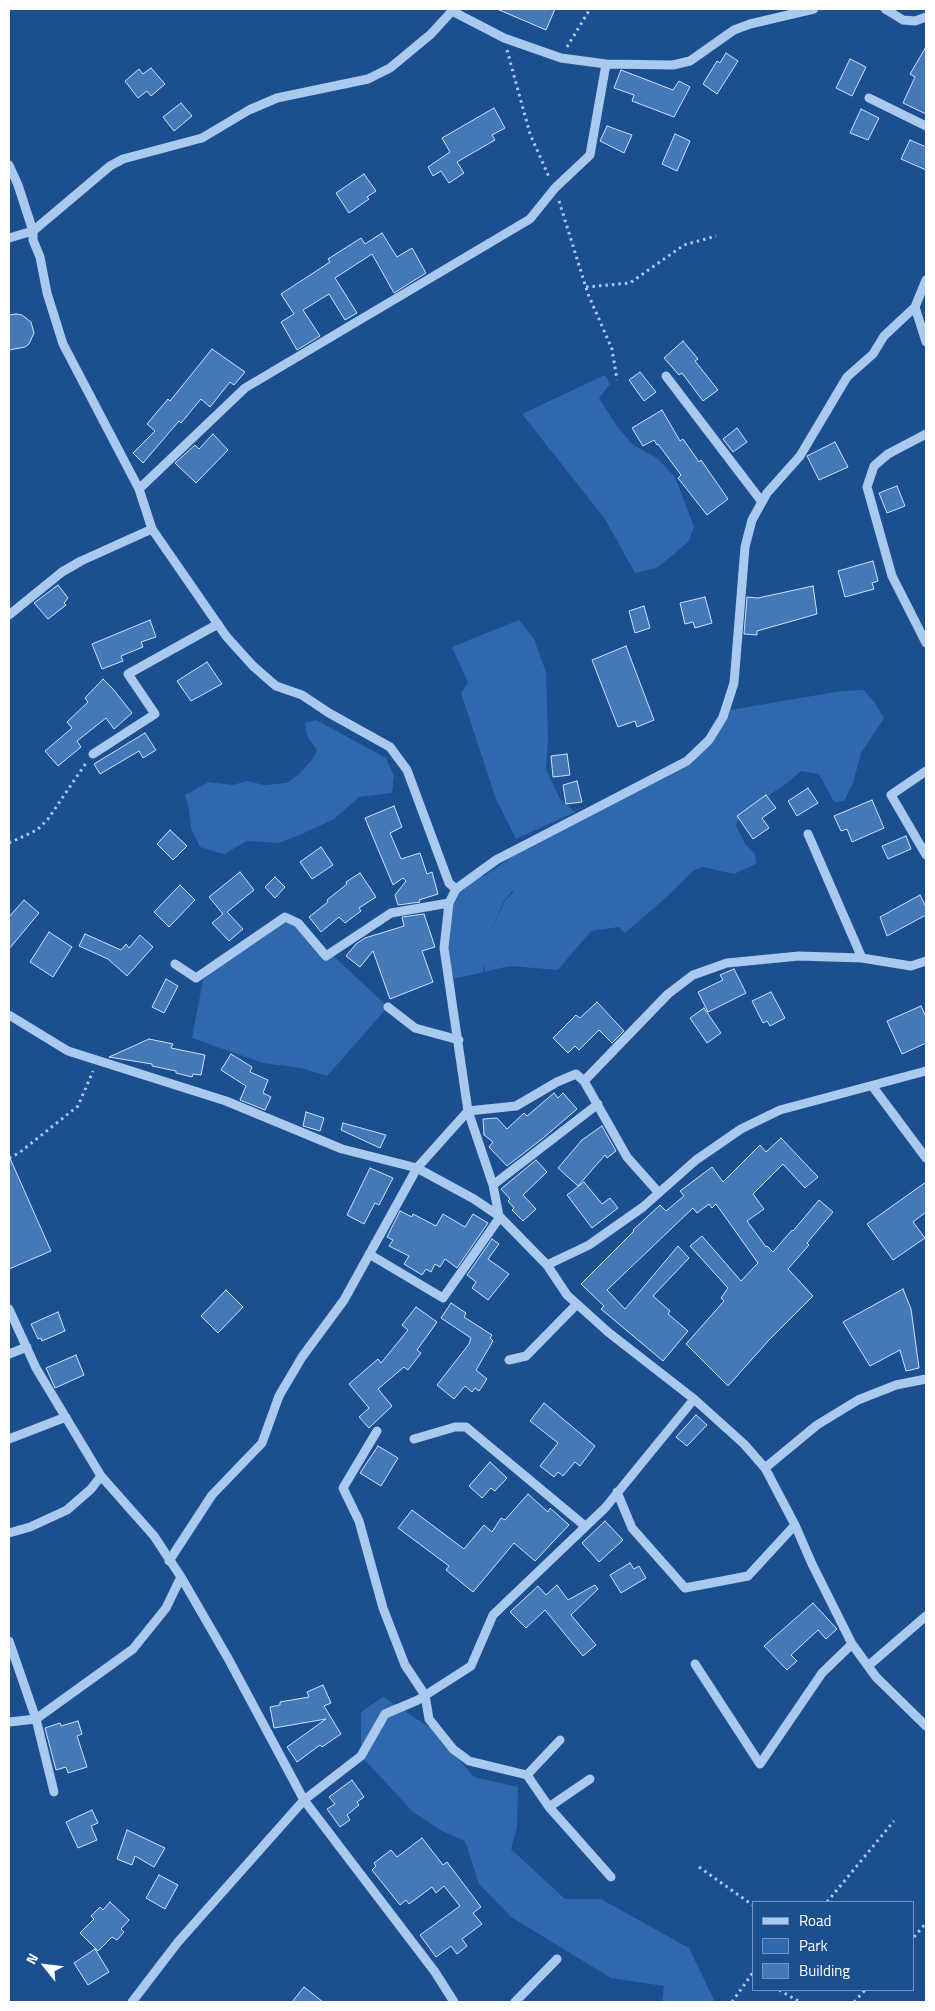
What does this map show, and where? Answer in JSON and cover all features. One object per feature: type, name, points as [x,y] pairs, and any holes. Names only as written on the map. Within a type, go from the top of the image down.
[{"type":"street","points":[[9,238],[33,231],[110,166],[123,159],[202,138],[249,110],[277,98],[368,79],[390,68],[431,34],[452,10],[504,38],[561,58],[606,64],[673,65],[690,61],[734,30],[750,24],[814,9]]},
{"type":"street","points":[[885,9],[902,20],[915,22],[926,17]]},
{"type":"street","points":[[139,489],[244,388],[530,220],[555,188],[590,155],[606,64]]},
{"type":"street","points":[[868,98],[926,126]]},
{"type":"street","points":[[9,165],[18,185],[33,231],[33,240],[40,257],[47,294],[63,344],[139,489],[152,529],[218,624],[253,666],[276,686],[302,695],[329,713],[390,747],[407,770],[449,883],[456,889]]},
{"type":"street","points":[[369,1254],[443,1298],[500,1217],[493,1185],[468,1112],[459,1040],[444,948],[448,903],[456,889],[496,860],[687,760],[709,740],[723,717],[734,683],[745,547],[752,520],[766,493],[800,456],[847,378],[873,354],[884,336],[915,307],[926,280]]},
{"type":"street","points":[[915,307],[926,342]]},
{"type":"street","points":[[666,376],[762,502]]},
{"type":"street","points":[[926,434],[888,454],[874,466],[867,487],[892,576],[926,643]]},
{"type":"street","points":[[9,615],[62,572],[81,561],[152,529]]},
{"type":"street","points":[[93,754],[156,714],[128,674],[218,624]]},
{"type":"street","points":[[926,771],[891,795],[926,855]]},
{"type":"street","points":[[808,834],[862,958]]},
{"type":"street","points":[[175,964],[196,978],[285,917],[298,923],[326,956],[391,913],[448,903]]},
{"type":"street","points":[[584,1081],[668,994],[693,975],[727,963],[799,956],[862,958],[911,966],[926,961]]},
{"type":"street","points":[[388,1007],[414,1028],[459,1040]]},
{"type":"street","points":[[9,1015],[68,1051],[226,1101],[342,1149],[417,1168],[500,1217],[547,1265],[568,1295],[577,1304],[608,1332],[694,1399],[744,1444],[765,1468],[795,1524],[812,1564],[852,1644],[876,1677],[926,1726]]},
{"type":"street","points":[[547,1265],[589,1245],[659,1193],[696,1160],[741,1129],[780,1110],[873,1087],[926,1071]]},
{"type":"street","points":[[169,1561],[212,1495],[262,1443],[279,1396],[302,1357],[344,1300],[417,1168],[468,1112],[516,1106],[557,1082],[576,1074],[584,1081],[627,1157],[659,1193]]},
{"type":"street","points":[[873,1087],[926,1158]]},
{"type":"street","points":[[493,1185],[598,1104]]},
{"type":"street","points":[[509,1360],[526,1356],[577,1304]]},
{"type":"street","points":[[9,1309],[36,1368],[101,1476],[154,1536],[181,1577],[229,1660],[304,1800],[435,1972],[454,2002]]},
{"type":"street","points":[[9,1354],[26,1347]]},
{"type":"street","points":[[765,1468],[817,1425],[858,1400],[896,1384],[926,1379]]},
{"type":"street","points":[[132,2002],[178,1942],[304,1800],[360,1756],[385,1714],[425,1695],[471,1666],[493,1615],[605,1508],[694,1399]]},
{"type":"street","points":[[9,1439],[66,1417]]},
{"type":"street","points":[[414,1440],[455,1427],[466,1427],[585,1526]]},
{"type":"street","points":[[377,1431],[343,1488],[359,1521],[383,1608],[405,1665],[425,1695],[429,1719],[440,1734],[469,1761],[527,1775],[549,1807],[611,1877]]},
{"type":"street","points":[[9,1533],[30,1527],[67,1510],[91,1489],[101,1476]]},
{"type":"street","points":[[617,1492],[632,1528],[685,1588],[748,1576],[795,1524]]},
{"type":"street","points":[[9,1722],[36,1719],[133,1649],[166,1608],[181,1577]]},
{"type":"street","points":[[868,1666],[926,1616]]},
{"type":"street","points":[[9,1641],[36,1719],[54,1792]]},
{"type":"street","points":[[695,1664],[760,1764],[822,1673],[852,1644]]},
{"type":"street","points":[[527,1775],[560,1740]]},
{"type":"street","points":[[549,1807],[590,1779]]},
{"type":"street","points":[[515,2002],[557,1959]]},
{"type":"path","points":[[561,58],[590,9]]},
{"type":"path","points":[[504,38],[530,134],[555,188],[586,287],[612,349],[617,380]]},
{"type":"path","points":[[586,287],[630,282],[684,245],[716,236]]},
{"type":"path","points":[[9,843],[38,830],[48,819],[93,754]]},
{"type":"path","points":[[9,1158],[19,1153],[78,1106],[98,1061]]},
{"type":"path","points":[[828,1901],[894,1821]]},
{"type":"path","points":[[699,1867],[752,1905]]},
{"type":"path","points":[[915,1935],[926,1923]]},
{"type":"path","points":[[732,2002],[752,1974]]},
{"type":"path","points":[[781,1991],[800,2002]]},
{"type":"path","points":[[854,2002],[864,1991]]},
{"type":"green space","points":[[605,375],[610,384],[599,398],[616,425],[633,445],[657,458],[675,477],[694,527],[689,541],[672,556],[656,568],[635,573],[605,519],[522,414]]},
{"type":"green space","points":[[519,620],[534,639],[546,672],[548,739],[546,769],[560,799],[575,812],[516,839],[496,799],[461,693],[468,683],[452,647]]},
{"type":"green space","points":[[864,690],[884,718],[861,753],[853,783],[844,801],[834,802],[819,774],[801,771],[787,783],[740,815],[736,825],[745,844],[755,854],[756,864],[734,874],[703,867],[693,871],[625,933],[619,927],[591,931],[558,970],[509,966],[485,972],[485,963],[483,972],[454,979],[445,950],[449,910],[458,890],[475,877],[484,876],[544,835],[684,762],[709,743],[731,710],[841,691]],"holes":[[[514,891],[505,901],[489,936],[504,901]]]},
{"type":"green space","points":[[316,720],[386,758],[394,776],[392,793],[359,797],[334,819],[278,843],[247,841],[224,854],[200,847],[191,828],[185,795],[209,782],[233,785],[247,781],[264,785],[287,783],[299,774],[312,760],[317,750],[307,736],[305,723]]},
{"type":"green space","points":[[277,922],[298,923],[388,1007],[327,1076],[301,1068],[263,1063],[192,1038],[203,980],[231,954]]},
{"type":"green space","points":[[383,1697],[434,1730],[474,1777],[518,1787],[517,1827],[511,1849],[565,1899],[601,1899],[689,1948],[715,2002],[662,2002],[664,1986],[611,1978],[511,1917],[479,1884],[465,1841],[442,1831],[413,1812],[361,1756],[361,1712]]},
{"type":"building","points":[[497,9],[555,9],[546,30]]},
{"type":"building","points":[[926,47],[926,114],[903,103],[915,77],[910,74]]},
{"type":"building","points":[[726,53],[738,61],[717,94],[703,84],[717,61],[720,63]]},
{"type":"building","points":[[850,59],[866,67],[852,96],[836,88]]},
{"type":"building","points":[[151,68],[165,84],[151,96],[147,91],[138,98],[125,81],[139,69],[143,74]]},
{"type":"building","points":[[621,70],[673,90],[679,81],[690,87],[674,117],[632,101],[634,95],[614,88]]},
{"type":"building","points":[[181,103],[192,116],[174,131],[163,117]]},
{"type":"building","points":[[494,108],[505,128],[492,135],[495,140],[457,162],[464,173],[449,183],[441,171],[433,176],[428,167],[450,152],[442,138]]},
{"type":"building","points":[[861,109],[879,118],[868,140],[850,133]]},
{"type":"building","points":[[607,126],[632,135],[624,153],[600,141]]},
{"type":"building","points":[[675,134],[690,141],[677,171],[662,164]]},
{"type":"building","points":[[910,140],[926,147],[926,170],[901,159]]},
{"type":"building","points":[[364,174],[376,191],[367,197],[369,199],[349,213],[336,193]]},
{"type":"building","points":[[382,233],[397,257],[412,248],[426,273],[394,293],[372,254],[335,278],[357,313],[345,320],[329,294],[303,310],[320,336],[297,350],[281,322],[294,314],[281,294],[330,262],[328,259],[361,238],[365,244]]},
{"type":"building","points":[[9,315],[22,315],[31,322],[34,333],[29,344],[25,347],[9,350]]},
{"type":"building","points":[[683,341],[698,359],[695,361],[718,390],[703,401],[682,373],[679,375],[664,358]]},
{"type":"building","points":[[212,349],[245,372],[234,385],[230,382],[210,407],[201,399],[181,423],[179,421],[143,463],[133,453],[155,431],[147,424],[168,399],[170,401]]},
{"type":"building","points":[[640,372],[656,392],[644,401],[629,380]]},
{"type":"building","points":[[662,410],[680,441],[683,439],[699,462],[701,460],[728,499],[707,515],[678,478],[681,475],[658,444],[654,440],[643,446],[632,428]]},
{"type":"building","points":[[737,428],[747,442],[733,452],[723,439]]},
{"type":"building","points":[[213,434],[228,450],[196,483],[175,463],[195,445],[199,449]]},
{"type":"building","points":[[835,442],[848,467],[819,480],[807,456]]},
{"type":"building","points":[[897,486],[905,506],[887,513],[879,493]]},
{"type":"building","points":[[873,561],[878,581],[872,583],[874,589],[845,597],[838,571]]},
{"type":"building","points":[[58,585],[68,598],[64,603],[66,605],[48,619],[34,603]]},
{"type":"building","points":[[813,586],[817,614],[757,631],[757,635],[744,634],[747,597],[758,598]]},
{"type":"building","points":[[705,597],[712,623],[695,628],[693,622],[685,624],[680,603]]},
{"type":"building","points":[[644,606],[650,628],[635,633],[629,611]]},
{"type":"building","points":[[150,620],[156,637],[141,642],[143,647],[121,656],[123,661],[102,669],[92,644]]},
{"type":"building","points":[[626,646],[654,720],[637,727],[635,721],[618,727],[592,660]]},
{"type":"building","points":[[207,662],[222,684],[191,701],[177,681]]},
{"type":"building","points":[[103,679],[132,713],[114,729],[106,718],[77,741],[81,747],[58,766],[45,751],[72,728],[67,722],[88,702],[85,698]]},
{"type":"building","points":[[145,733],[156,750],[143,758],[139,751],[100,774],[94,764]]},
{"type":"building","points":[[567,754],[570,775],[553,777],[551,756]]},
{"type":"building","points":[[577,781],[582,802],[566,804],[563,785]]},
{"type":"building","points":[[808,788],[818,803],[797,816],[788,801]]},
{"type":"building","points":[[766,795],[776,808],[762,818],[769,828],[753,839],[737,816]]},
{"type":"building","points":[[872,800],[884,828],[852,842],[847,829],[841,831],[834,816]]},
{"type":"building","points":[[394,806],[402,827],[390,833],[401,859],[420,853],[427,874],[432,872],[438,894],[419,900],[420,902],[398,905],[395,895],[406,881],[403,878],[393,885],[365,818]]},
{"type":"building","points":[[170,830],[187,846],[173,860],[157,844]]},
{"type":"building","points":[[906,836],[911,849],[888,859],[882,846]]},
{"type":"building","points":[[321,847],[333,865],[312,879],[300,862]]},
{"type":"building","points":[[240,872],[254,890],[227,912],[243,929],[229,941],[212,923],[223,914],[209,897]]},
{"type":"building","points":[[360,873],[376,897],[359,908],[361,911],[345,923],[339,917],[321,932],[309,917],[328,902],[327,900],[347,884],[346,882]]},
{"type":"building","points":[[275,877],[285,887],[275,898],[265,887]]},
{"type":"building","points":[[180,885],[195,900],[169,927],[154,912]]},
{"type":"building","points":[[920,895],[926,907],[926,915],[887,936],[880,917]]},
{"type":"building","points":[[24,900],[39,913],[9,949],[9,917]]},
{"type":"building","points":[[424,914],[435,947],[422,951],[433,982],[390,999],[373,951],[360,967],[346,956],[356,944],[365,938],[404,926],[402,917]]},
{"type":"building","points":[[49,932],[72,947],[53,977],[30,962]]},
{"type":"building","points":[[85,934],[121,950],[126,944],[129,948],[140,935],[153,947],[127,976],[108,959],[79,946]]},
{"type":"building","points":[[734,969],[746,993],[708,1012],[698,992],[723,980],[720,975]]},
{"type":"building","points":[[166,979],[178,986],[164,1013],[152,1007]]},
{"type":"building","points":[[771,992],[785,1018],[770,1026],[767,1021],[763,1023],[752,1001]]},
{"type":"building","points":[[597,1002],[624,1031],[612,1043],[599,1030],[579,1050],[575,1046],[568,1053],[553,1038],[576,1015],[580,1018]]},
{"type":"building","points":[[921,1006],[926,1017],[926,1043],[902,1054],[887,1021]]},
{"type":"building","points":[[704,1008],[721,1033],[707,1043],[690,1018]]},
{"type":"building","points":[[149,1039],[173,1044],[171,1048],[205,1055],[201,1075],[193,1074],[192,1077],[176,1073],[176,1071],[152,1066],[152,1064],[109,1057]]},
{"type":"building","points":[[231,1054],[252,1067],[250,1072],[268,1080],[263,1093],[271,1097],[265,1110],[240,1100],[246,1086],[221,1070]]},
{"type":"building","points":[[554,1093],[558,1098],[563,1093],[577,1109],[507,1166],[489,1147],[493,1142],[484,1135],[483,1119],[497,1118],[507,1129],[524,1113],[527,1116]]},
{"type":"building","points":[[306,1112],[324,1118],[320,1131],[303,1126]]},
{"type":"building","points":[[343,1123],[386,1135],[380,1148],[341,1130]]},
{"type":"building","points":[[602,1126],[616,1151],[607,1158],[605,1155],[578,1186],[558,1168],[582,1140]]},
{"type":"building","points":[[781,1138],[818,1177],[805,1188],[783,1164],[753,1194],[764,1209],[747,1221],[766,1247],[773,1252],[819,1200],[833,1212],[807,1243],[809,1245],[788,1269],[813,1296],[769,1340],[728,1386],[686,1344],[724,1301],[721,1298],[728,1288],[690,1246],[702,1236],[741,1281],[758,1263],[716,1204],[712,1208],[709,1204],[697,1213],[693,1208],[607,1290],[625,1309],[678,1246],[689,1258],[653,1296],[670,1311],[668,1314],[688,1331],[663,1361],[601,1309],[604,1306],[581,1284],[660,1205],[666,1211],[684,1196],[680,1191],[712,1167],[723,1182],[760,1145],[766,1152]]},
{"type":"building","points":[[9,1156],[51,1251],[9,1269]]},
{"type":"building","points":[[536,1160],[547,1172],[523,1195],[536,1209],[523,1221],[512,1210],[514,1208],[508,1201],[510,1199],[501,1189]]},
{"type":"building","points":[[370,1168],[393,1178],[379,1205],[375,1203],[364,1224],[347,1215]]},
{"type":"building","points":[[584,1182],[602,1204],[610,1198],[618,1208],[592,1228],[567,1195]]},
{"type":"building","points":[[926,1182],[926,1212],[913,1222],[925,1238],[893,1260],[867,1224]]},
{"type":"building","points":[[400,1211],[412,1217],[413,1214],[436,1226],[443,1214],[465,1227],[473,1214],[488,1223],[457,1268],[445,1259],[440,1267],[435,1264],[431,1272],[426,1269],[422,1275],[404,1264],[409,1256],[389,1246],[393,1240],[387,1237]]},
{"type":"building","points":[[492,1239],[499,1244],[488,1259],[509,1274],[488,1300],[472,1288],[476,1282],[467,1275]]},
{"type":"building","points":[[903,1289],[911,1309],[919,1368],[906,1371],[900,1350],[870,1366],[843,1322]]},
{"type":"building","points":[[226,1290],[243,1307],[218,1333],[201,1316]]},
{"type":"building","points":[[451,1303],[466,1313],[464,1317],[492,1335],[490,1338],[493,1341],[476,1370],[487,1379],[479,1391],[475,1388],[472,1392],[465,1386],[454,1399],[437,1385],[469,1344],[471,1338],[441,1318]]},
{"type":"building","points":[[416,1307],[437,1322],[417,1350],[421,1353],[408,1370],[404,1367],[378,1389],[392,1406],[369,1428],[359,1417],[369,1408],[349,1384],[378,1359],[381,1363],[408,1330],[402,1325]]},
{"type":"building","points":[[58,1312],[65,1331],[42,1341],[41,1338],[38,1339],[31,1324]]},
{"type":"building","points":[[76,1355],[84,1375],[55,1388],[46,1368]]},
{"type":"building","points":[[544,1403],[595,1446],[580,1466],[575,1462],[563,1476],[558,1472],[554,1477],[540,1466],[558,1443],[530,1421]]},
{"type":"building","points":[[696,1415],[707,1425],[687,1446],[676,1437]]},
{"type":"building","points":[[378,1446],[398,1458],[381,1486],[360,1473]]},
{"type":"building","points":[[490,1462],[507,1478],[495,1491],[491,1488],[482,1498],[469,1486]]},
{"type":"building","points":[[528,1494],[548,1512],[550,1508],[569,1525],[535,1561],[514,1543],[473,1592],[446,1570],[449,1566],[398,1528],[412,1510],[464,1549],[484,1525],[492,1532],[501,1518],[505,1520]]},
{"type":"building","points":[[605,1521],[623,1540],[599,1562],[582,1543]]},
{"type":"building","points":[[630,1563],[634,1569],[639,1566],[646,1578],[621,1593],[610,1575]]},
{"type":"building","points":[[557,1585],[568,1600],[595,1585],[598,1589],[571,1615],[596,1645],[583,1656],[545,1610],[526,1628],[510,1612],[538,1586],[546,1595]]},
{"type":"building","points":[[813,1603],[837,1629],[826,1639],[818,1630],[791,1655],[797,1661],[787,1670],[764,1646]]},
{"type":"building","points":[[323,1685],[331,1703],[324,1706],[341,1734],[322,1747],[320,1745],[297,1762],[287,1747],[326,1719],[274,1728],[270,1707],[280,1705],[280,1702],[309,1697],[307,1692]]},
{"type":"building","points":[[78,1721],[82,1734],[77,1736],[87,1767],[68,1773],[66,1767],[56,1770],[45,1728],[60,1723],[61,1726]]},
{"type":"building","points":[[352,1780],[364,1797],[357,1802],[359,1805],[347,1815],[350,1820],[340,1827],[327,1809],[335,1804],[329,1797]]},
{"type":"building","points":[[92,1810],[98,1823],[91,1826],[97,1840],[78,1848],[66,1822]]},
{"type":"building","points":[[127,1830],[165,1848],[154,1867],[135,1856],[132,1865],[117,1859]]},
{"type":"building","points":[[422,1838],[443,1865],[447,1862],[481,1907],[473,1913],[482,1924],[462,1939],[467,1946],[457,1954],[451,1946],[436,1957],[420,1935],[460,1906],[444,1886],[436,1893],[432,1887],[409,1904],[406,1900],[400,1905],[372,1870],[376,1866],[374,1863],[391,1850],[397,1857]]},
{"type":"building","points":[[159,1875],[178,1885],[165,1909],[146,1898]]},
{"type":"building","points":[[110,1902],[129,1920],[121,1929],[124,1932],[117,1940],[112,1937],[98,1951],[80,1933],[94,1919],[91,1916],[100,1907],[103,1910]]},
{"type":"building","points":[[95,1949],[109,1972],[88,1985],[74,1963]]},
{"type":"building","points":[[304,1987],[323,2002],[292,2002]]}]
